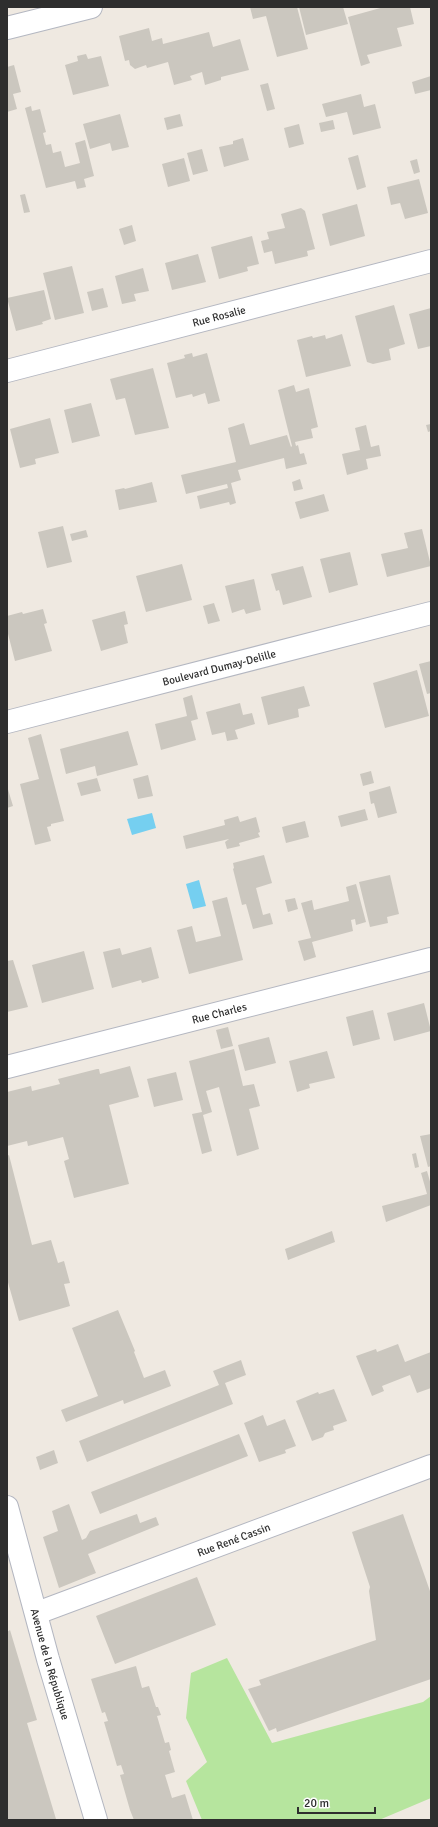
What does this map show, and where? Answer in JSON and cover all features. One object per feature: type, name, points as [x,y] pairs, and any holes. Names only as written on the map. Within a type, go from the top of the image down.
[{"type":"street","points":[[7,28],[91,7]]},
{"type":"street","name":"Rue Rosalie","points":[[7,371],[431,261]]},
{"type":"street","name":"Boulevard Dumay-Delille","points":[[7,722],[431,613]]},
{"type":"street","name":"Rue Charles","points":[[7,1067],[431,959]]},
{"type":"street","name":"Rue René Cassin","points":[[37,1613],[431,1466]]},
{"type":"street","name":"Avenue de la République","points":[[7,1507],[37,1613],[48,1659],[96,1820]]},
{"type":"green space","points":[[227,1658],[272,1743],[423,1702],[431,1696],[431,1798],[379,1820],[202,1820],[186,1781],[207,1762],[186,1718],[191,1673]]},
{"type":"water","points":[[152,813],[156,828],[132,835],[127,819]]},
{"type":"water","points":[[199,880],[206,906],[193,909],[186,884]]},
{"type":"building","points":[[250,7],[297,7],[308,49],[277,57],[266,16],[253,19]]},
{"type":"building","points":[[299,7],[343,7],[348,24],[306,35]]},
{"type":"building","points":[[384,7],[410,7],[414,24],[397,28],[402,46],[367,55],[370,63],[361,66],[348,17]]},
{"type":"building","points":[[149,28],[152,41],[162,38],[163,44],[209,32],[213,47],[240,39],[249,70],[221,77],[221,80],[205,85],[202,72],[190,76],[192,80],[174,85],[168,62],[147,68],[146,65],[135,69],[130,65],[129,60],[125,61],[119,36]]},
{"type":"building","points":[[86,54],[88,59],[101,56],[109,86],[73,95],[65,65],[78,61],[77,56]]},
{"type":"building","points":[[14,65],[21,92],[13,94],[17,109],[7,112],[7,67]]},
{"type":"building","points":[[431,76],[431,90],[415,94],[412,82]]},
{"type":"building","points":[[268,83],[275,109],[267,111],[260,85]]},
{"type":"building","points":[[361,94],[364,107],[375,104],[381,128],[353,135],[347,112],[326,117],[322,104]]},
{"type":"building","points":[[31,106],[32,111],[40,109],[46,132],[43,133],[46,145],[51,144],[53,153],[61,151],[65,167],[80,163],[75,143],[85,140],[94,176],[84,179],[86,187],[77,189],[75,181],[46,188],[25,108]]},
{"type":"building","points":[[120,114],[129,147],[112,151],[110,143],[90,149],[83,124]]},
{"type":"building","points":[[180,114],[183,126],[167,130],[164,118]]},
{"type":"building","points":[[333,120],[335,129],[321,132],[319,123]]},
{"type":"building","points":[[299,124],[304,144],[289,148],[284,128]]},
{"type":"building","points":[[243,138],[249,160],[224,167],[219,147],[233,144],[233,141]]},
{"type":"building","points":[[202,149],[208,171],[193,175],[187,153]]},
{"type":"building","points":[[358,155],[366,187],[357,190],[348,158]]},
{"type":"building","points":[[184,158],[190,181],[168,187],[162,164]]},
{"type":"building","points":[[417,159],[420,172],[414,174],[410,161]]},
{"type":"building","points":[[419,179],[428,213],[405,219],[400,203],[391,205],[387,187]]},
{"type":"building","points":[[25,194],[30,212],[24,213],[20,195]]},
{"type":"building","points":[[357,204],[365,236],[330,246],[322,214]]},
{"type":"building","points":[[301,208],[305,211],[315,249],[307,251],[308,256],[275,264],[272,251],[264,253],[261,241],[269,239],[267,232],[285,228],[281,214]]},
{"type":"building","points":[[132,225],[136,241],[124,245],[119,229]]},
{"type":"building","points":[[252,236],[259,264],[247,267],[248,271],[219,279],[211,247]]},
{"type":"building","points":[[198,254],[206,282],[172,290],[165,263]]},
{"type":"building","points":[[72,266],[84,313],[55,320],[43,273]]},
{"type":"building","points":[[143,268],[149,291],[134,294],[136,301],[122,304],[115,276]]},
{"type":"building","points":[[103,288],[108,307],[92,311],[87,292]]},
{"type":"building","points":[[44,290],[51,319],[42,322],[43,324],[16,331],[7,298]]},
{"type":"building","points":[[394,305],[405,344],[389,349],[391,360],[373,364],[367,362],[355,316]]},
{"type":"building","points":[[431,308],[431,346],[418,349],[409,314]]},
{"type":"building","points":[[342,334],[351,366],[306,377],[297,340],[312,336],[313,338],[325,335],[326,339]]},
{"type":"building","points":[[192,353],[193,357],[207,353],[220,401],[208,404],[205,393],[193,397],[192,394],[176,398],[167,363],[185,358],[184,355]]},
{"type":"building","points":[[153,368],[169,428],[135,435],[125,398],[116,400],[110,379]]},
{"type":"building","points":[[294,385],[296,392],[309,388],[318,427],[311,429],[313,438],[295,442],[296,446],[298,445],[300,454],[304,453],[307,464],[286,469],[284,458],[238,470],[241,480],[231,483],[236,503],[230,505],[229,502],[200,509],[197,496],[228,488],[227,484],[186,494],[181,475],[236,462],[228,428],[244,423],[250,445],[287,435],[291,447],[278,390]]},
{"type":"building","points":[[91,403],[100,436],[72,443],[64,410]]},
{"type":"building","points":[[50,418],[59,453],[35,459],[36,464],[20,468],[10,429]]},
{"type":"building","points":[[431,424],[431,431],[428,432],[426,425]]},
{"type":"building","points":[[366,425],[371,447],[379,445],[381,456],[366,459],[368,469],[347,475],[342,454],[360,450],[355,428]]},
{"type":"building","points":[[300,479],[303,489],[294,491],[292,482]]},
{"type":"building","points":[[152,482],[157,502],[119,510],[115,490]]},
{"type":"building","points":[[324,494],[329,511],[300,519],[295,502]]},
{"type":"building","points":[[63,526],[72,562],[47,568],[38,532]]},
{"type":"building","points":[[422,529],[431,566],[387,577],[381,554],[408,548],[404,533]]},
{"type":"building","points":[[86,530],[88,537],[72,541],[70,534]]},
{"type":"building","points":[[350,552],[358,585],[329,593],[320,559]]},
{"type":"building","points":[[182,564],[192,600],[146,612],[136,576]]},
{"type":"building","points":[[303,566],[312,597],[283,605],[279,590],[276,591],[271,574]]},
{"type":"building","points":[[254,579],[261,610],[246,614],[244,609],[232,613],[225,586]]},
{"type":"building","points":[[214,603],[220,621],[208,624],[203,606]]},
{"type":"building","points":[[43,609],[47,623],[44,624],[52,651],[15,661],[7,630],[7,616]]},
{"type":"building","points":[[125,611],[128,624],[124,625],[128,643],[101,651],[92,620]]},
{"type":"building","points":[[431,661],[431,693],[427,694],[419,664]]},
{"type":"building","points":[[417,670],[429,716],[385,728],[373,683]]},
{"type":"building","points":[[304,686],[310,706],[298,709],[299,717],[268,725],[261,697]]},
{"type":"building","points":[[192,695],[198,719],[191,721],[196,740],[161,750],[155,724],[187,716],[183,698]]},
{"type":"building","points":[[240,703],[243,715],[252,713],[255,724],[235,730],[238,739],[227,741],[225,732],[212,735],[206,712]]},
{"type":"building","points":[[128,731],[138,765],[97,776],[95,766],[66,774],[60,749]]},
{"type":"building","points":[[41,734],[64,821],[51,824],[51,826],[47,827],[51,841],[35,845],[20,784],[39,779],[28,738]]},
{"type":"building","points":[[371,771],[374,783],[363,786],[360,774]]},
{"type":"building","points":[[148,775],[153,796],[138,799],[133,779]]},
{"type":"building","points":[[97,778],[101,791],[81,796],[77,783]]},
{"type":"building","points":[[7,786],[13,806],[7,808]]},
{"type":"building","points":[[390,786],[397,813],[378,818],[374,803],[371,804],[369,792]]},
{"type":"building","points":[[365,809],[368,820],[341,827],[338,816]]},
{"type":"building","points":[[238,816],[240,822],[256,817],[260,837],[239,843],[240,846],[227,849],[225,842],[229,839],[186,849],[183,836],[225,825],[224,820]]},
{"type":"building","points":[[305,821],[309,837],[286,843],[282,827]]},
{"type":"building","points":[[264,855],[272,883],[256,888],[263,915],[270,913],[273,924],[253,929],[246,904],[242,905],[233,869],[233,863]]},
{"type":"building","points":[[390,875],[399,914],[387,917],[388,923],[370,927],[359,882]]},
{"type":"building","points":[[356,884],[366,922],[356,925],[355,919],[351,920],[353,931],[312,942],[316,957],[304,961],[298,941],[311,938],[301,903],[312,900],[314,910],[349,901],[346,887]]},
{"type":"building","points":[[227,897],[243,960],[189,974],[177,930],[192,926],[196,942],[221,936],[212,901]]},
{"type":"building","points":[[295,898],[298,909],[288,912],[285,900]]},
{"type":"building","points":[[151,947],[159,978],[142,983],[141,980],[112,988],[103,952],[120,948],[122,955]]},
{"type":"building","points":[[84,951],[94,989],[42,1003],[32,965]]},
{"type":"building","points":[[13,960],[28,1007],[7,1012],[7,961]]},
{"type":"building","points":[[424,1003],[431,1031],[394,1041],[387,1013]]},
{"type":"building","points":[[373,1010],[380,1039],[353,1046],[346,1017]]},
{"type":"building","points":[[228,1027],[233,1046],[221,1049],[216,1030]]},
{"type":"building","points":[[269,1037],[276,1063],[245,1071],[238,1045]]},
{"type":"building","points":[[234,1049],[243,1086],[254,1084],[260,1106],[249,1109],[259,1149],[237,1156],[219,1087],[206,1091],[212,1112],[203,1115],[212,1151],[202,1154],[192,1114],[202,1112],[189,1061]]},
{"type":"building","points":[[327,1051],[335,1078],[309,1084],[310,1088],[297,1092],[289,1061]]},
{"type":"building","points":[[130,1066],[139,1097],[109,1105],[129,1184],[74,1198],[64,1161],[69,1159],[63,1137],[28,1146],[27,1141],[7,1146],[7,1092],[31,1086],[32,1091],[60,1084],[58,1079],[97,1069],[99,1069],[100,1074]]},
{"type":"building","points":[[176,1072],[183,1100],[154,1107],[147,1079]]},
{"type":"building","points":[[431,1134],[431,1166],[428,1167],[420,1136]]},
{"type":"building","points":[[416,1153],[419,1167],[415,1168],[412,1154]]},
{"type":"building","points":[[9,1155],[32,1245],[51,1240],[58,1263],[64,1261],[70,1283],[64,1284],[70,1306],[19,1321],[7,1279],[7,1156]]},
{"type":"building","points":[[427,1171],[431,1185],[431,1205],[386,1222],[382,1206],[427,1194],[421,1173]]},
{"type":"building","points":[[332,1231],[335,1242],[288,1260],[285,1249]]},
{"type":"building","points":[[118,1310],[135,1351],[134,1352],[144,1378],[165,1370],[171,1386],[124,1404],[123,1400],[66,1422],[61,1410],[98,1396],[72,1328]]},
{"type":"building","points":[[398,1344],[405,1362],[431,1352],[431,1388],[417,1393],[410,1375],[382,1386],[384,1391],[372,1396],[356,1356],[376,1349],[377,1352]]},
{"type":"building","points":[[241,1360],[246,1375],[225,1383],[233,1404],[87,1462],[79,1441],[219,1385],[213,1371]]},
{"type":"building","points":[[334,1389],[347,1421],[333,1426],[334,1430],[325,1433],[323,1437],[312,1441],[296,1401],[318,1392],[319,1394]]},
{"type":"building","points":[[263,1415],[267,1426],[285,1419],[296,1446],[285,1450],[286,1453],[259,1462],[244,1423]]},
{"type":"building","points":[[239,1434],[248,1456],[100,1514],[91,1492]]},
{"type":"building","points":[[54,1450],[58,1463],[40,1470],[36,1457]]},
{"type":"building","points":[[69,1504],[82,1540],[86,1538],[90,1531],[137,1514],[140,1523],[156,1517],[159,1525],[88,1554],[96,1573],[59,1588],[43,1537],[58,1531],[52,1511]]},
{"type":"building","points":[[403,1514],[431,1594],[431,1679],[277,1732],[276,1728],[269,1731],[248,1689],[261,1685],[259,1680],[376,1640],[369,1591],[370,1587],[352,1532]]},
{"type":"building","points":[[197,1577],[216,1625],[115,1664],[96,1616]]},
{"type":"building","points":[[10,1630],[37,1720],[27,1723],[56,1819],[54,1820],[7,1820],[7,1632]]},
{"type":"building","points":[[136,1666],[142,1688],[149,1686],[156,1707],[158,1707],[161,1715],[157,1716],[165,1743],[169,1742],[171,1750],[169,1751],[175,1772],[165,1775],[172,1798],[185,1794],[193,1820],[134,1820],[130,1810],[120,1775],[124,1774],[121,1765],[117,1766],[104,1722],[108,1721],[105,1712],[102,1713],[91,1679]]}]
